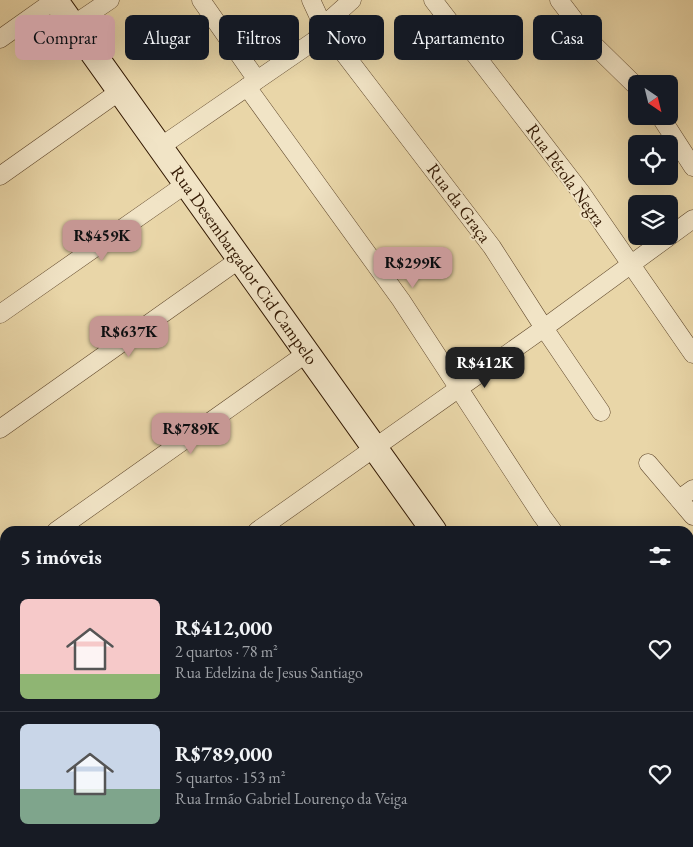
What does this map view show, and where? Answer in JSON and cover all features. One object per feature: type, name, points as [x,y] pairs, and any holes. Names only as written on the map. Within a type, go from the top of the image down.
[{"type":"street","points":[[0,39],[55,0]]},
{"type":"street","name":"Rua Desembargador Cid Campelo","points":[[55,0],[66,15]]},
{"type":"street","points":[[88,15],[110,0]]},
{"type":"street","points":[[201,0],[252,84],[401,300],[549,526]]},
{"type":"street","name":"Rua da Graça","points":[[311,0],[318,15]]},
{"type":"street","points":[[335,15],[352,0]]},
{"type":"street","name":"Rua Pérola Negra","points":[[433,0],[556,159],[693,354]]},
{"type":"street","points":[[560,0],[591,42],[628,78]]},
{"type":"street","points":[[160,147],[309,44]]},
{"type":"street","name":"Rua Desembargador Cid Campelo","points":[[98,60],[430,526]]},
{"type":"street","name":"Rua da Graça","points":[[349,60],[492,248],[601,412]]},
{"type":"street","points":[[0,176],[120,91]]},
{"type":"street","points":[[666,125],[693,167]]},
{"type":"street","points":[[0,314],[186,184]]},
{"type":"street","points":[[263,526],[544,328],[693,219]]},
{"type":"street","points":[[0,429],[240,259]]},
{"type":"street","points":[[63,526],[307,353]]},
{"type":"street","points":[[648,463],[686,494],[693,516]]}]
